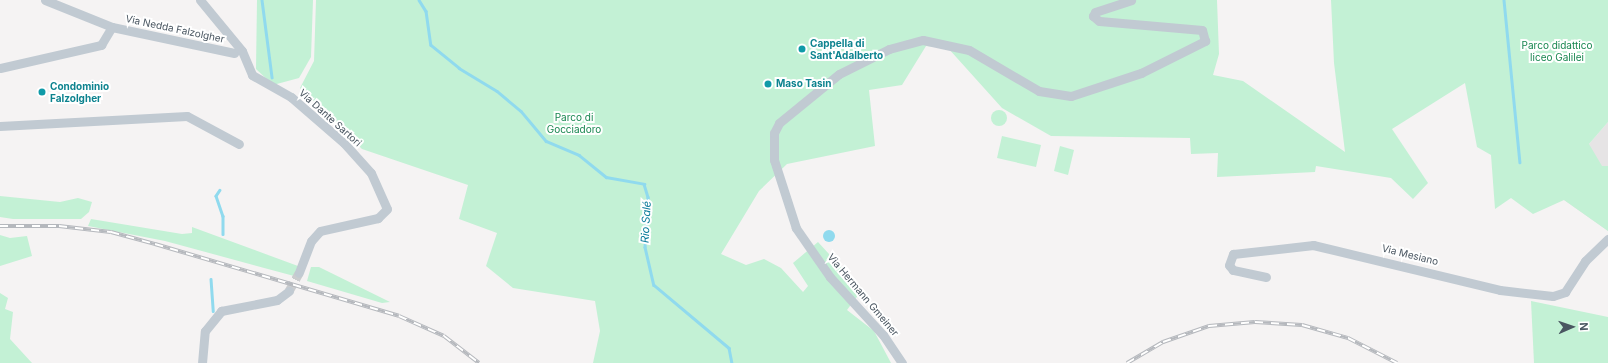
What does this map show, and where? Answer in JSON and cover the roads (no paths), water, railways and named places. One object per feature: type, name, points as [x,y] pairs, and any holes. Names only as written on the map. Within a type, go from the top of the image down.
[{"type":"street","name":"Via Nedda Falzolgher","points":[[45,0],[112,27],[234,53]]},
{"type":"street","name":"Via Dante Sartori","points":[[200,0],[242,51],[252,75],[291,97],[344,143],[372,173],[388,209],[378,218],[320,231],[311,241],[299,273]]},
{"type":"street","name":"Via Hermann Gmeiner","points":[[902,363],[883,335],[830,277],[796,228],[774,160],[774,133],[780,123],[839,74],[889,49],[923,40],[969,50],[1039,91],[1071,96],[1141,72],[1205,41],[1202,30],[1098,21],[1093,16],[1095,12],[1131,0]]},
{"type":"street","name":"Via Nedda Falzolgher","points":[[0,68],[102,45],[112,27]]},
{"type":"street","points":[[0,126],[187,116],[239,144]]},
{"type":"street","name":"Via Mesiano","points":[[1266,277],[1232,270],[1229,265],[1233,254],[1314,245],[1500,290],[1553,296],[1565,292],[1585,261],[1608,239]]},
{"type":"street","points":[[202,363],[205,331],[221,312],[277,300],[288,291]]},
{"type":"water","points":[[829,230],[833,232],[835,236],[833,240],[829,242],[825,240],[823,236],[825,232]]},
{"type":"waterway","points":[[262,0],[272,77]]},
{"type":"waterway","name":"Rio Salé","points":[[419,0],[426,11],[431,45],[459,68],[497,91],[521,111],[546,141],[579,155],[606,177],[644,184],[648,197],[645,247],[654,285],[729,348],[732,363]]},
{"type":"waterway","points":[[1504,0],[1520,162]]},
{"type":"waterway","points":[[220,190],[216,196],[223,216],[223,234]]},
{"type":"waterway","points":[[211,279],[213,311]]},
{"type":"tunnel","points":[[289,291],[299,273]]},
{"type":"railway","points":[[0,226],[59,226],[111,232],[155,244],[399,316],[444,336],[479,363]]},
{"type":"railway","points":[[1127,363],[1163,342],[1209,326],[1255,322],[1302,325],[1348,338],[1397,363]]},
{"type":"place","name":"Cappella di Sant'Adalberto","points":[[802,49]]},
{"type":"place","name":"Maso Tasin","points":[[768,84]]},
{"type":"place","name":"Condominio Falzolgher","points":[[42,92]]},
{"type":"park label","name":"Parco didattico liceo Galilei","points":[[1557,50]]},
{"type":"park label","name":"Parco di Gocciadoro","points":[[574,122]]}]
